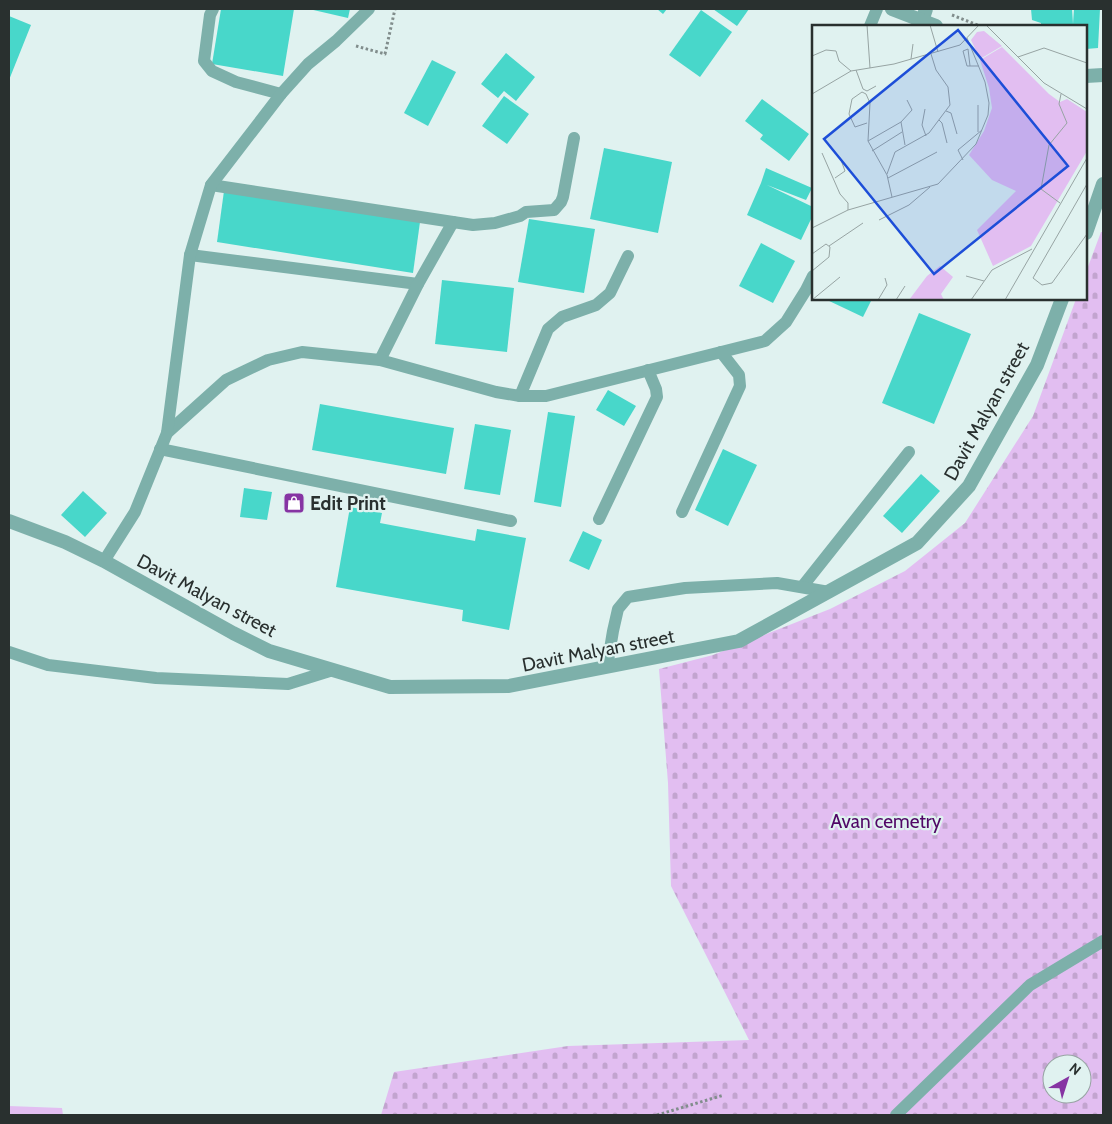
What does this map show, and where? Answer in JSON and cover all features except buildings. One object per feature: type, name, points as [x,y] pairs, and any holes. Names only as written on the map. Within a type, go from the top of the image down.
[{"type":"street","points":[[892,9],[924,15],[935,25]]},
{"type":"street","points":[[1087,77],[1103,76]]},
{"type":"street","points":[[1087,230],[1103,184]]},
{"type":"street","name":"Davit Malyan street","points":[[9,521],[65,542],[104,561],[269,651],[390,687],[510,686],[739,641],[917,543],[970,486],[1037,365],[1062,300]]},
{"type":"lane","points":[[212,9],[204,61],[212,71],[236,82],[281,94]]},
{"type":"lane","points":[[104,561],[135,512],[167,433],[190,255],[211,185],[281,94],[308,64],[336,41],[369,9]]},
{"type":"lane","points":[[870,25],[877,9]]},
{"type":"lane","points":[[211,185],[453,222],[495,224],[520,216],[526,212],[554,210],[557,207],[563,197],[574,138]]},
{"type":"lane","points":[[380,360],[418,284],[453,222]]},
{"type":"lane","points":[[190,255],[418,284]]},
{"type":"lane","points":[[520,396],[548,329],[562,317],[596,305],[610,293],[628,256]]},
{"type":"lane","points":[[167,433],[226,380],[268,360],[302,352],[380,360],[496,392],[520,396],[546,396],[765,341],[786,322],[812,278]]},
{"type":"lane","points":[[682,512],[740,386],[739,375],[721,352]]},
{"type":"lane","points":[[599,519],[657,397],[656,389],[648,370]]},
{"type":"lane","points":[[160,449],[510,521]]},
{"type":"lane","points":[[802,587],[908,452]]},
{"type":"lane","points":[[607,667],[618,609],[628,597],[685,588],[768,583],[829,592]]},
{"type":"lane","points":[[9,652],[48,665],[156,678],[288,684],[334,670]]},
{"type":"lane","points":[[896,1115],[1030,985],[1103,941]]},
{"type":"path","points":[[336,41],[385,54],[395,9]]},
{"type":"path","points":[[946,12],[978,25]]},
{"type":"path","points":[[657,1115],[724,1095]]},
{"type":"green space","name":"Avan cemetry","points":[[1101,232],[1103,232],[1103,1115],[381,1115],[394,1072],[568,1046],[749,1040],[671,886],[668,783],[659,669],[713,655],[830,609],[905,571],[965,523],[1033,416],[1076,300],[1087,300],[1087,269]]},
{"type":"green space","points":[[9,1106],[62,1108],[63,1115],[9,1115]]},
{"type":"place","name":"Edit Print","points":[[294,503]]}]
